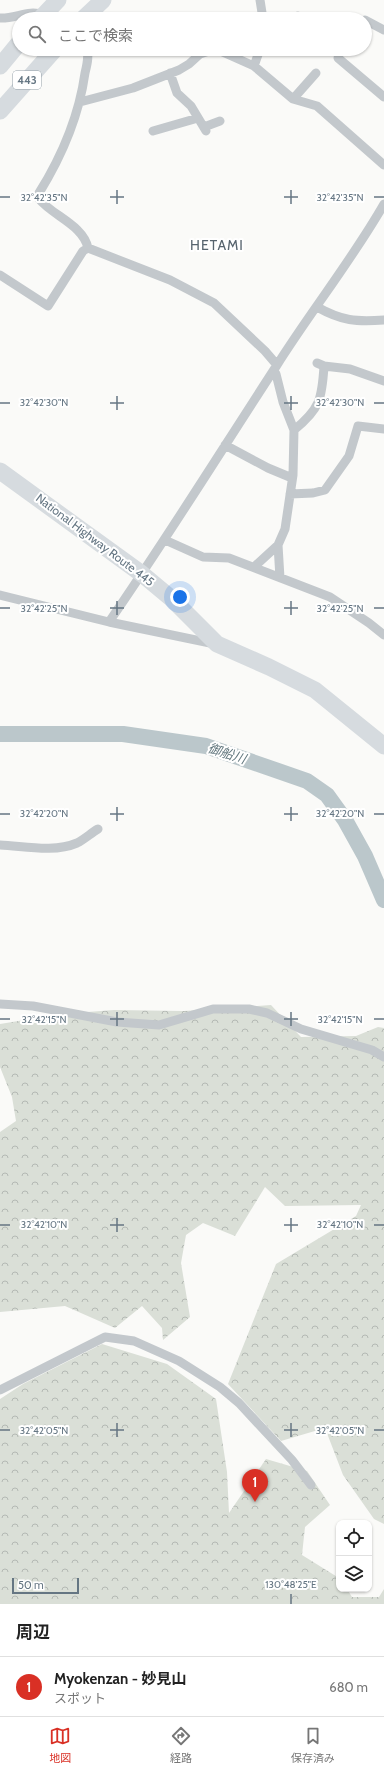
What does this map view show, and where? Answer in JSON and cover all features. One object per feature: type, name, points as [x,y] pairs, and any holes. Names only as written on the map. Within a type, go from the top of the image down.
[{"type":"highway","points":[[49,12],[58,0]]},
{"type":"highway","points":[[91,12],[103,0]]},
{"type":"highway","name":"443","points":[[0,66],[12,51]]},
{"type":"highway","name":"443","points":[[0,111],[49,56]]},
{"type":"highway","name":"National Highway Route 445","points":[[0,471],[142,574],[172,599],[217,644],[269,667],[315,690],[384,746]]},
{"type":"street","points":[[260,0],[262,12]]},
{"type":"street","points":[[0,18],[12,16]]},
{"type":"street","points":[[372,24],[384,30]]},
{"type":"street","points":[[88,56],[80,102],[57,160],[38,196],[46,207],[83,235],[88,248],[170,280],[214,304],[265,351],[273,362],[283,402],[294,430],[292,478],[285,529],[278,545],[254,568]]},
{"type":"street","points":[[80,102],[133,88],[189,64],[198,56]]},
{"type":"street","points":[[232,56],[254,66],[294,99],[316,106],[384,165]]},
{"type":"street","points":[[254,66],[258,56]]},
{"type":"street","points":[[338,58],[384,97]]},
{"type":"street","points":[[170,73],[177,93],[191,106],[205,129],[220,121]]},
{"type":"street","points":[[294,99],[316,73]]},
{"type":"street","points":[[153,131],[198,118]]},
{"type":"street","points":[[109,622],[165,540],[275,368],[384,205]]},
{"type":"street","points":[[0,275],[48,306],[83,251],[88,248]]},
{"type":"street","points":[[317,307],[338,318],[350,321],[384,320]]},
{"type":"street","points":[[294,430],[310,417],[318,407],[322,388],[321,364],[350,369],[384,381]]},
{"type":"street","points":[[290,494],[313,493],[325,490],[349,456],[358,426],[384,429]]},
{"type":"street","points":[[225,445],[268,468],[292,478]]},
{"type":"street","points":[[165,540],[203,556],[229,558],[330,597],[369,622],[384,635]]},
{"type":"street","points":[[278,545],[280,578]]},
{"type":"street","points":[[0,595],[109,622],[217,644]]},
{"type":"street","points":[[0,844],[49,848],[65,846],[78,842],[98,829]]},
{"type":"street","points":[[0,1004],[34,1006],[117,1022],[160,1025],[213,1009],[249,1009],[267,1013],[301,1029],[358,1045],[384,1057]]},
{"type":"street","points":[[0,1390],[105,1336],[134,1340],[179,1361],[220,1386],[239,1403],[292,1460],[311,1485]]},
{"type":"green space","points":[[271,1005],[301,1037],[356,1036],[378,1027],[384,1028],[384,1524],[374,1519],[343,1475],[325,1428],[281,1441],[228,1384],[276,1264],[356,1216],[361,1205],[285,1206],[265,1187],[235,1236],[203,1223],[186,1235],[181,1263],[190,1317],[163,1340],[162,1328],[142,1306],[115,1328],[65,1306],[0,1312],[0,1132],[16,1121],[12,1097],[0,1067],[0,1024],[61,1014],[114,1010],[184,1011]]},
{"type":"green space","points":[[102,1344],[167,1364],[216,1399],[227,1472],[229,1513],[266,1459],[307,1471],[330,1505],[305,1527],[302,1555],[336,1576],[336,1592],[349,1592],[352,1597],[379,1597],[384,1589],[384,1604],[0,1604],[0,1399],[23,1384]]},
{"type":"waterway","name":"御船川","points":[[0,734],[123,734],[206,746],[307,781],[327,795],[345,820],[365,856],[384,900]]},
{"type":"place","name":"Myokenzan - 妙見山","points":[[255,1502]]},
{"type":"district","name":"HETAMI","points":[[217,245]]}]
